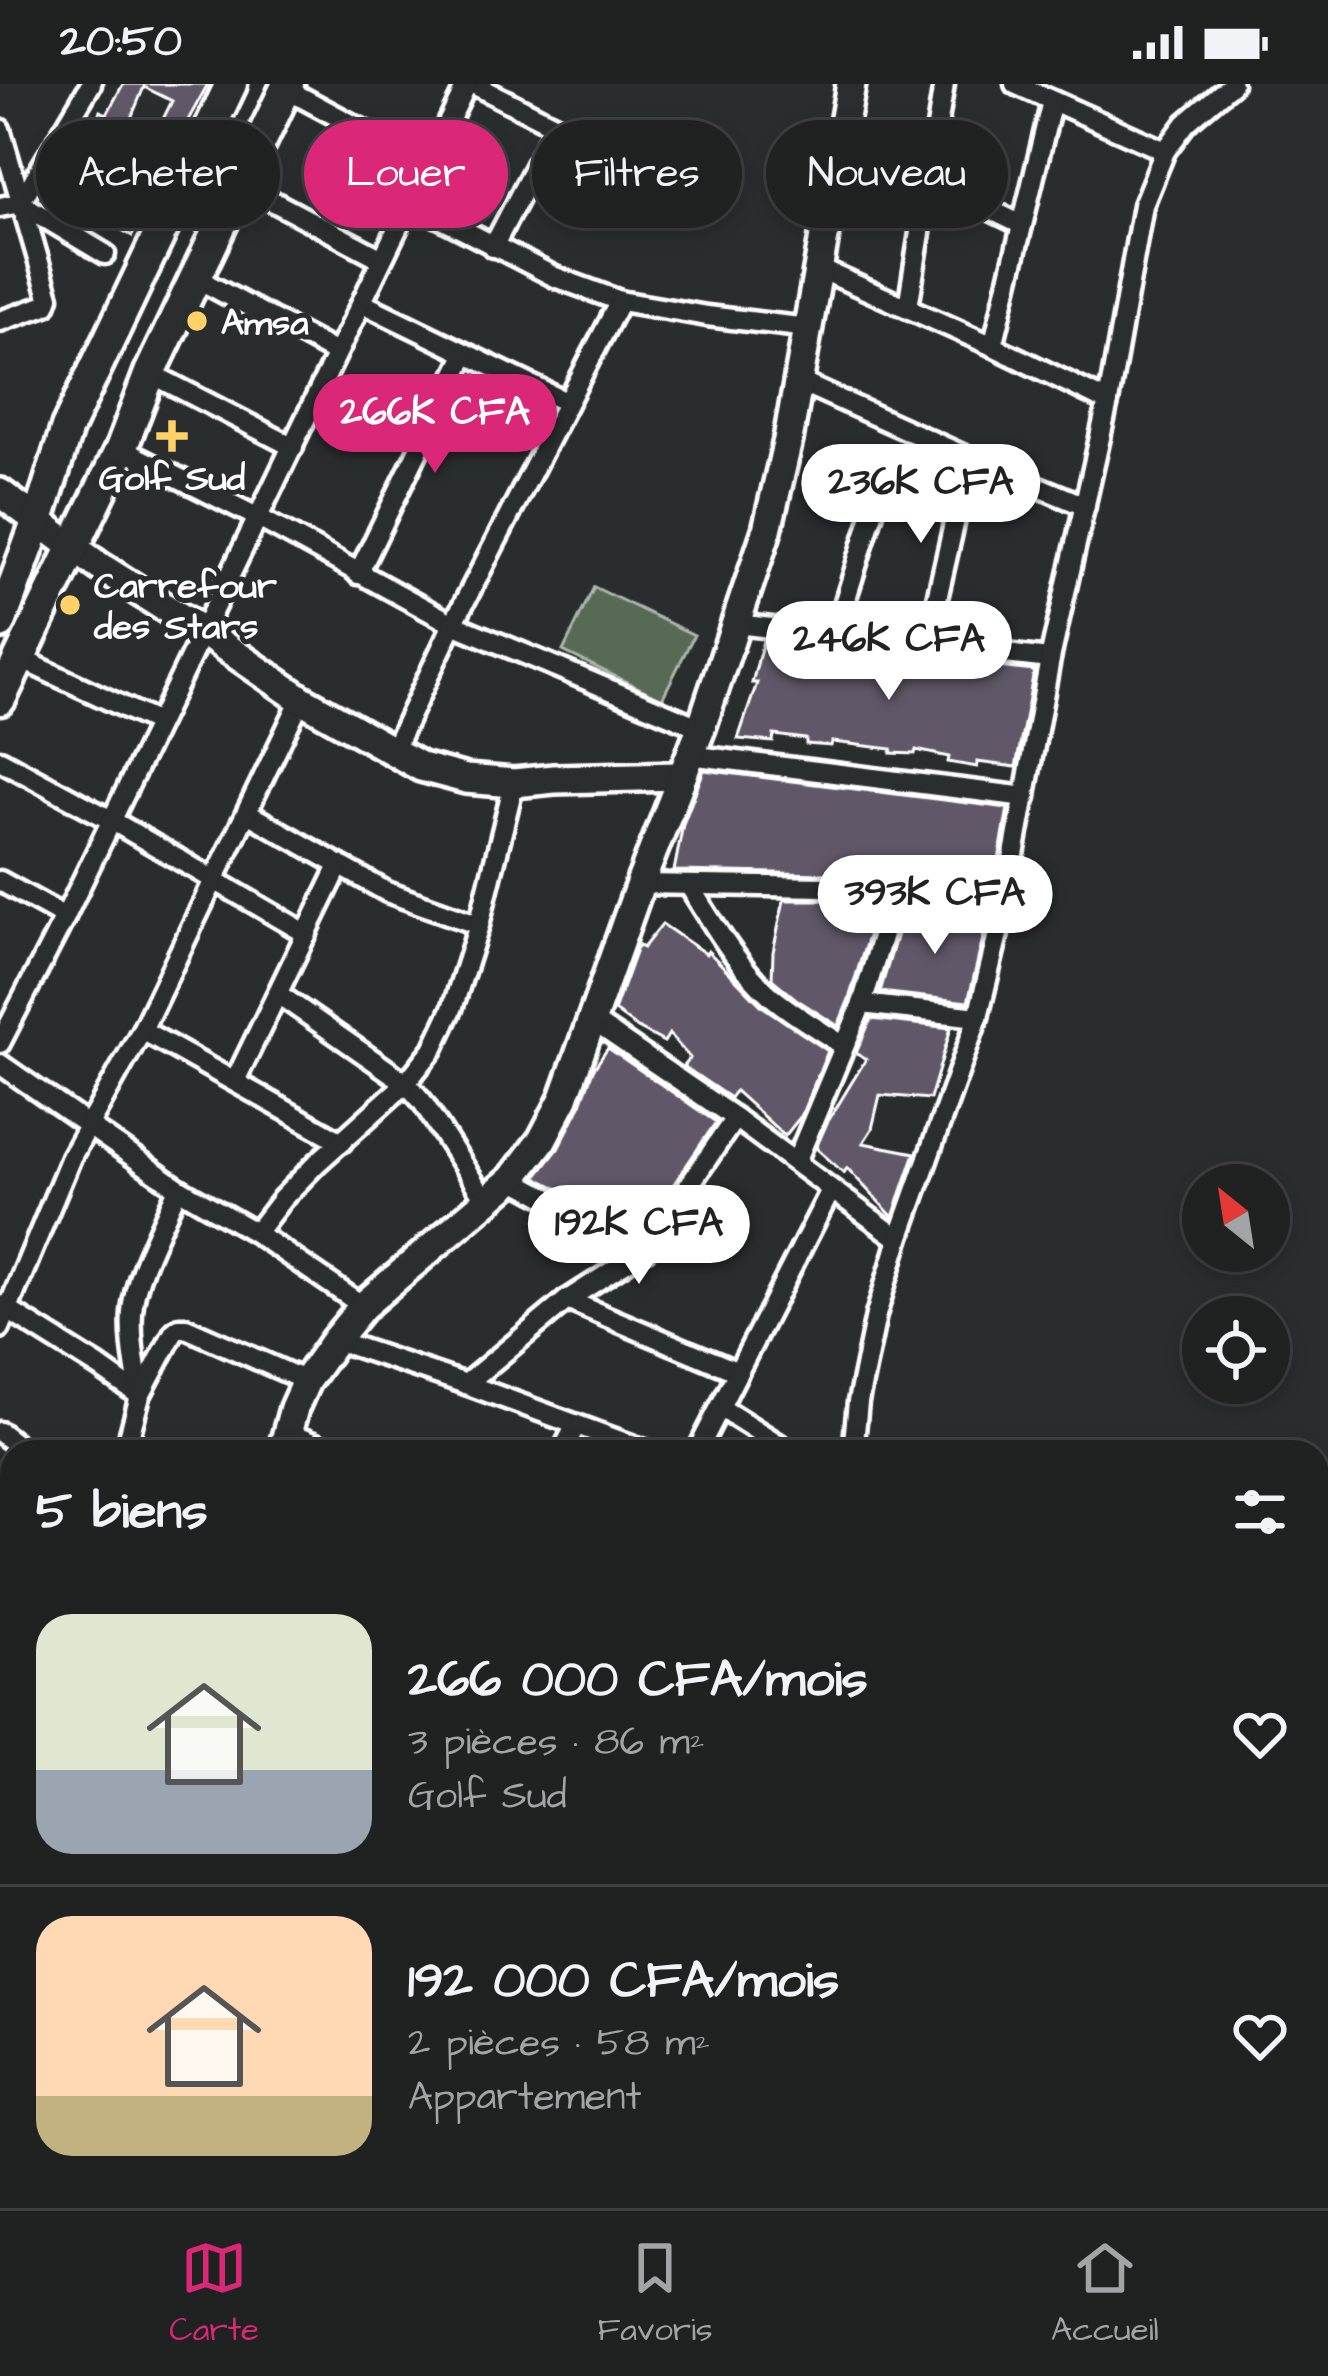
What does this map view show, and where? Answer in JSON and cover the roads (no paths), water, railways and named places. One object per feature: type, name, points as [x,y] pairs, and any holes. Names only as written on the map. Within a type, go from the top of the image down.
[{"type":"main road","points":[[0,699],[20,658],[56,534],[67,428],[231,84]]},
{"type":"main road","points":[[271,120],[287,86]]},
{"type":"main road","points":[[0,622],[56,534],[121,449],[150,373],[219,228]]},
{"type":"street","points":[[20,203],[91,84]]},
{"type":"street","points":[[451,120],[470,84],[544,120]]},
{"type":"street","points":[[286,1440],[306,1382],[335,1340],[363,1306],[512,1179],[542,1140],[564,1098],[700,728],[766,530],[788,440],[850,84]]},
{"type":"street","points":[[938,120],[944,84]]},
{"type":"street","points":[[1016,84],[1165,151]]},
{"type":"street","points":[[855,1440],[876,1316],[978,1017],[1004,909],[1050,659],[1108,402],[1143,205],[1165,151],[1186,123],[1232,84]]},
{"type":"street","points":[[287,86],[348,120]]},
{"type":"street","points":[[993,346],[1052,101]]},
{"type":"street","points":[[0,129],[49,297],[46,305],[0,321]]},
{"type":"street","points":[[493,247],[532,172]]},
{"type":"street","points":[[0,207],[20,203],[105,254]]},
{"type":"street","points":[[280,205],[382,259]]},
{"type":"street","points":[[1008,218],[1022,225]]},
{"type":"street","points":[[0,1043],[397,228]]},
{"type":"street","points":[[458,228],[555,277],[620,301],[808,328]]},
{"type":"street","points":[[908,307],[921,228]]},
{"type":"street","points":[[820,269],[1108,402]]},
{"type":"street","points":[[196,278],[336,353]]},
{"type":"street","points":[[392,753],[453,624],[620,301]]},
{"type":"street","points":[[362,303],[566,402]]},
{"type":"street","points":[[358,574],[465,355]]},
{"type":"street","points":[[150,373],[293,446]]},
{"type":"street","points":[[798,381],[1085,506]]},
{"type":"street","points":[[121,449],[453,624],[700,728]]},
{"type":"street","points":[[926,647],[969,458]]},
{"type":"street","points":[[834,636],[888,465]]},
{"type":"street","points":[[0,493],[301,699],[421,767],[466,779],[514,782],[684,766],[1025,796]]},
{"type":"street","points":[[736,624],[1050,659]]},
{"type":"street","points":[[20,658],[158,723]]},
{"type":"street","points":[[140,1396],[3,1314],[70,1157],[142,1030],[301,699]]},
{"type":"street","points":[[0,760],[307,934]]},
{"type":"street","points":[[256,1233],[282,1199],[406,1083],[433,1049],[452,1010],[479,925],[514,782]]},
{"type":"street","points":[[247,813],[387,892],[479,925]]},
{"type":"street","points":[[235,1081],[338,866]]},
{"type":"street","points":[[0,881],[65,917]]},
{"type":"street","points":[[640,884],[827,887],[1004,909]]},
{"type":"street","points":[[690,887],[753,978],[775,999],[844,1046]]},
{"type":"street","points":[[796,1162],[862,1004],[894,897]]},
{"type":"street","points":[[278,994],[406,1083],[486,1202]]},
{"type":"street","points":[[862,1004],[978,1017]]},
{"type":"street","points":[[593,1021],[899,1239]]},
{"type":"street","points":[[142,1030],[341,1142]]},
{"type":"street","points":[[0,1064],[178,1188],[256,1233],[363,1306]]},
{"type":"street","points":[[466,1384],[567,1300],[645,1250],[735,1118]]},
{"type":"street","points":[[512,1179],[645,1250]]},
{"type":"street","points":[[140,1396],[132,1306],[178,1188]]},
{"type":"street","points":[[704,1440],[831,1190]]},
{"type":"street","points":[[567,1300],[738,1372]]},
{"type":"street","points":[[128,1440],[140,1396],[179,1328],[306,1382]]},
{"type":"street","points":[[335,1340],[617,1440]]},
{"type":"street","points":[[721,1408],[772,1440]]},
{"type":"street","points":[[568,1440],[576,1425]]},
{"type":"place","name":"Amsa","points":[[197,321]]},
{"type":"place","name":"Golf Sud","points":[[172,436]]},
{"type":"place","name":"Carrefour des Stars","points":[[70,605]]}]
